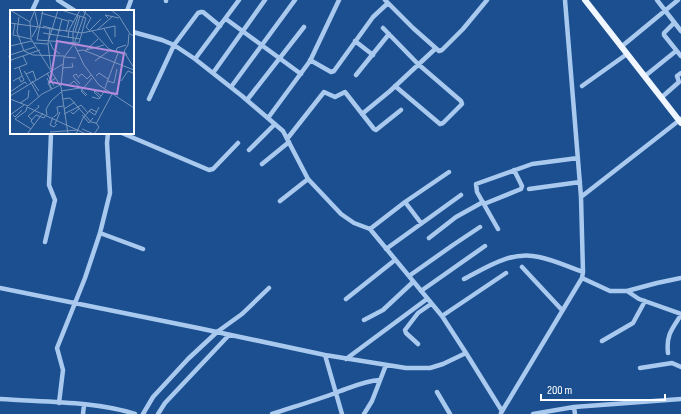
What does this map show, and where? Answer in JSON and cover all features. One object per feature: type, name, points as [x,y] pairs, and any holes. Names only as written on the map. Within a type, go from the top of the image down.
[{"type":"main road","points":[[585,0],[680,121]]},
{"type":"street","points":[[32,10],[37,0]]},
{"type":"street","points":[[58,0],[73,10]]},
{"type":"street","points":[[127,10],[131,0]]},
{"type":"street","points":[[195,59],[239,0]]},
{"type":"street","points":[[213,73],[265,0]]},
{"type":"street","points":[[231,87],[295,0]]},
{"type":"street","points":[[268,118],[310,60],[339,0]]},
{"type":"street","points":[[310,60],[331,72],[334,71],[386,1],[435,49],[439,51],[442,50],[463,29],[487,0]]},
{"type":"street","points":[[134,32],[174,45],[231,87],[283,131],[308,178],[341,214],[354,223],[370,229],[442,316],[466,353],[501,413],[582,278],[583,272],[582,197],[565,0]]},
{"type":"street","points":[[657,0],[681,32]]},
{"type":"street","points":[[621,47],[678,0]]},
{"type":"street","points":[[149,99],[174,45],[199,12],[202,12],[220,26]]},
{"type":"street","points":[[226,19],[301,74]]},
{"type":"street","points":[[674,23],[664,34],[681,56]]},
{"type":"street","points":[[247,100],[304,27]]},
{"type":"street","points":[[383,28],[418,64],[461,101],[461,106],[440,124],[395,86]]},
{"type":"street","points":[[356,75],[389,34]]},
{"type":"street","points":[[355,41],[373,55]]},
{"type":"street","points":[[362,114],[435,49]]},
{"type":"street","points":[[645,76],[676,51]]},
{"type":"street","points":[[582,86],[627,54]]},
{"type":"street","points":[[662,97],[679,82],[677,76],[681,72]]},
{"type":"street","points":[[262,164],[288,140],[324,92],[336,97],[345,92],[376,130],[401,110]]},
{"type":"street","points":[[582,197],[680,121]]},
{"type":"street","points":[[249,150],[275,124]]},
{"type":"street","points":[[45,242],[55,200],[48,185],[51,134]]},
{"type":"street","points":[[59,403],[63,370],[57,348],[100,233],[110,193],[107,143],[108,134]]},
{"type":"street","points":[[124,134],[210,170],[213,170],[238,143]]},
{"type":"street","points":[[498,229],[477,192],[476,184],[532,164],[578,158]]},
{"type":"street","points":[[429,238],[456,217],[483,203],[521,189],[522,186],[514,170]]},
{"type":"street","points":[[370,229],[405,202],[449,172]]},
{"type":"street","points":[[280,201],[308,178]]},
{"type":"street","points":[[529,189],[580,182]]},
{"type":"street","points":[[386,249],[461,195]]},
{"type":"street","points":[[405,202],[421,223]]},
{"type":"street","points":[[409,276],[480,226]]},
{"type":"street","points":[[100,233],[143,249]]},
{"type":"street","points":[[421,291],[485,246]]},
{"type":"street","points":[[464,279],[513,256],[540,257],[583,272]]},
{"type":"street","points":[[346,299],[395,260]]},
{"type":"street","points":[[522,268],[562,310]]},
{"type":"street","points":[[442,316],[506,273]]},
{"type":"street","points":[[582,278],[610,291],[627,291],[681,278]]},
{"type":"street","points":[[364,320],[383,310],[413,282]]},
{"type":"street","points":[[0,288],[74,302],[325,355],[406,368],[430,368],[443,364],[466,353]]},
{"type":"street","points":[[143,414],[154,397],[188,358],[217,332],[242,314],[269,288]]},
{"type":"street","points":[[627,291],[636,298],[681,314],[669,336],[667,342],[668,353]]},
{"type":"street","points":[[346,359],[427,299]]},
{"type":"street","points":[[602,341],[633,323],[645,301]]},
{"type":"street","points":[[418,344],[406,333],[405,330],[418,313],[431,304]]},
{"type":"street","points":[[158,414],[170,398],[229,335]]},
{"type":"street","points":[[325,355],[342,414]]},
{"type":"street","points":[[640,368],[672,363],[681,367]]},
{"type":"street","points":[[364,414],[372,401],[386,365]]},
{"type":"street","points":[[272,414],[336,393],[357,384],[380,380]]},
{"type":"street","points":[[437,392],[450,414]]},
{"type":"street","points":[[0,399],[84,405],[123,410],[135,414]]},
{"type":"street","points":[[534,414],[574,407],[681,399]]},
{"type":"street","points":[[83,414],[84,405]]},
{"type":"street","points":[[574,407],[575,414]]}]
